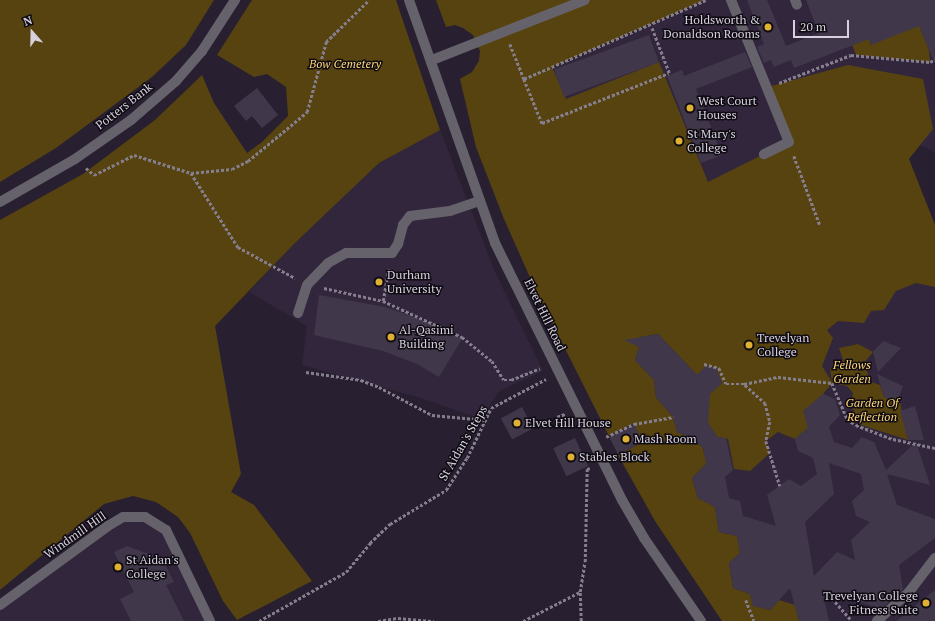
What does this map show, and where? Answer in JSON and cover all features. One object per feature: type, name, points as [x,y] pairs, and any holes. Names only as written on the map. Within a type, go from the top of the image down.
[{"type":"street","name":"Potters Bank","points":[[0,202],[75,159],[131,120],[176,81],[202,51],[235,0]]},
{"type":"street","name":"Elvet Hill Road","points":[[409,0],[432,60],[479,201],[495,243],[593,442],[644,538],[701,621]]},
{"type":"street","points":[[432,60],[585,0]]},
{"type":"street","points":[[731,0],[768,87],[789,142],[764,154]]},
{"type":"street","points":[[298,313],[307,284],[328,263],[346,253],[392,253],[398,244],[403,225],[410,216],[450,211],[479,201]]},
{"type":"street","name":"Windmill Hill","points":[[0,605],[108,526],[123,517],[145,517],[166,530],[210,621]]},
{"type":"street","points":[[878,621],[909,592],[935,558]]},
{"type":"path","points":[[75,159],[94,175],[134,155],[191,173],[232,169],[248,161],[307,112],[326,42],[369,0]]},
{"type":"path","points":[[524,79],[651,26],[706,0]]},
{"type":"path","points":[[506,32],[542,123],[669,73],[651,26]]},
{"type":"path","points":[[768,87],[851,55],[935,60]]},
{"type":"path","points":[[789,142],[820,225]]},
{"type":"path","points":[[191,173],[238,247],[307,284],[383,301],[421,317],[470,342],[492,360],[504,380],[512,380],[554,362]]},
{"type":"path","points":[[383,301],[392,253]]},
{"type":"path","points":[[704,364],[719,368],[726,384],[744,384],[778,377],[832,383],[847,419],[856,425],[893,439],[935,448]]},
{"type":"path","points":[[306,372],[361,380],[379,387],[432,415],[486,420]]},
{"type":"path","name":"St Aidan's Steps","points":[[259,621],[346,572],[370,543],[390,524],[446,490],[467,458],[491,408],[559,373]]},
{"type":"path","points":[[744,384],[765,403],[770,422],[766,441],[780,486]]},
{"type":"path","points":[[593,442],[634,424],[673,417]]},
{"type":"path","points":[[581,621],[580,592],[585,562],[587,469]]},
{"type":"path","points":[[523,621],[580,592]]},
{"type":"path","points":[[832,598],[852,621]]},
{"type":"path","points":[[746,600],[754,621]]},
{"type":"path","points":[[378,621],[398,618],[434,621]]},
{"type":"shaded area","points":[[465,0],[935,0],[935,152],[899,135],[935,225],[935,621],[722,621],[655,521],[590,399],[504,219],[476,147],[460,79],[472,72],[479,61],[480,51],[473,35],[463,28],[455,25],[446,27]]},
{"type":"shaded area","name":"Durham University","points":[[440,130],[495,272],[543,371],[499,391],[481,419],[421,398],[302,365],[307,326],[249,292],[295,243],[379,163]]},
{"type":"shaded area","name":"St Aidan's College","points":[[145,517],[166,530],[210,621],[0,621],[0,605],[108,526]]},
{"type":"green space","points":[[0,0],[214,0],[186,45],[152,77],[56,148],[0,182]]},
{"type":"green space","name":"Bow Cemetery","points":[[252,0],[396,0],[440,130],[379,163],[295,243],[215,326],[241,474],[231,492],[254,505],[312,581],[237,620],[223,601],[190,533],[178,517],[156,502],[133,496],[104,504],[0,590],[0,220],[83,174],[155,120],[202,75],[214,103],[247,153],[262,142],[288,116],[286,87],[267,74],[254,77],[217,55]]},
{"type":"green space","points":[[436,0],[705,0],[552,67],[566,99],[659,62],[708,182],[788,142],[768,87],[848,65],[923,79],[933,129],[909,159],[935,225],[935,287],[916,283],[896,291],[884,310],[871,311],[864,323],[838,321],[827,330],[833,338],[822,366],[832,382],[830,369],[843,360],[839,348],[858,344],[873,352],[864,363],[871,382],[880,385],[884,397],[899,397],[908,440],[858,424],[851,402],[853,393],[847,386],[832,383],[823,394],[808,428],[795,439],[778,432],[766,441],[770,453],[750,471],[734,469],[728,439],[717,437],[708,423],[700,402],[722,383],[716,368],[706,367],[697,375],[658,334],[640,337],[637,345],[639,347],[635,360],[654,380],[656,397],[673,417],[677,432],[692,438],[703,448],[704,454],[712,457],[717,468],[706,464],[692,478],[698,498],[715,507],[719,532],[737,536],[740,553],[729,563],[733,588],[750,594],[754,606],[770,610],[779,600],[795,605],[799,621],[722,621],[655,521],[618,455],[643,442],[633,424],[609,436],[536,291],[504,219],[476,147],[460,79],[472,72],[479,61],[480,51],[473,35],[463,28],[455,25],[446,27]]},
{"type":"green space","points":[[889,0],[909,0],[929,50],[930,62],[856,55],[842,18],[858,12],[871,45]]},
{"type":"building","points":[[747,0],[767,0],[786,46],[819,33],[806,0],[935,0],[935,64],[919,26],[871,45],[869,39],[794,68],[791,60],[774,67],[771,60],[764,63],[757,47],[764,44]]},
{"type":"building","points":[[649,35],[659,62],[564,97],[554,70]]},
{"type":"building","name":"West Court Houses","points":[[745,52],[752,67],[696,89],[722,155],[701,163],[667,76],[682,70],[684,76]]},
{"type":"building","points":[[257,88],[278,115],[262,128],[252,116],[246,121],[234,106]]},
{"type":"building","name":"Al-Qasimi Building","points":[[319,295],[385,307],[425,321],[462,339],[439,377],[417,364],[383,351],[314,335]]},
{"type":"building","points":[[658,334],[697,375],[706,366],[716,368],[722,383],[710,394],[708,423],[717,437],[726,438],[733,470],[725,477],[729,498],[740,501],[743,516],[776,526],[767,495],[789,479],[801,486],[817,474],[813,458],[798,451],[795,439],[808,428],[803,411],[823,394],[835,399],[840,415],[829,427],[834,442],[852,448],[862,437],[874,442],[886,470],[916,442],[930,485],[887,474],[897,505],[935,519],[935,538],[899,565],[903,589],[881,609],[822,589],[829,621],[799,621],[790,588],[770,610],[753,606],[750,594],[733,588],[729,563],[740,553],[737,536],[719,532],[715,507],[698,498],[692,478],[706,464],[703,448],[692,438],[677,432],[673,417],[656,397],[654,380],[635,360],[639,347],[624,340]],"holes":[[[829,463],[861,474],[864,490],[852,501],[856,516],[870,522],[851,540],[855,560],[837,552],[814,576],[805,522],[834,494]]]},
{"type":"building","points":[[883,341],[901,348],[878,372],[873,352]]},
{"type":"building","points":[[877,374],[903,386],[897,403],[884,397]]},
{"type":"building","points":[[915,406],[924,440],[908,440],[900,411]]},
{"type":"building","name":"Elvet Hill House","points":[[522,407],[533,428],[512,439],[501,418]]},
{"type":"building","name":"Mash Room","points":[[634,424],[643,442],[618,455],[609,437]]},
{"type":"building","name":"Stables Block","points":[[575,438],[588,466],[566,476],[553,448]]},
{"type":"building","name":"St Aidan's College","points":[[127,546],[162,559],[174,582],[166,585],[184,621],[131,621],[120,599],[134,592],[114,552]]},
{"type":"building","name":"Trevelyan College Fitness Suite","points":[[935,590],[935,621],[896,621],[903,616],[895,613],[905,604],[907,612]]},
{"type":"place","name":"Holdsworth & Donaldson Rooms","points":[[768,27]]},
{"type":"place","name":"West Court Houses","points":[[690,108]]},
{"type":"place","name":"St Mary's College","points":[[679,141]]},
{"type":"place","name":"Durham University","points":[[379,282]]},
{"type":"place","name":"Al-Qasimi Building","points":[[391,337]]},
{"type":"place","name":"Trevelyan College","points":[[749,345]]},
{"type":"place","name":"Elvet Hill House","points":[[517,423]]},
{"type":"place","name":"Mash Room","points":[[626,439]]},
{"type":"place","name":"Stables Block","points":[[571,457]]},
{"type":"place","name":"St Aidan's College","points":[[118,567]]},
{"type":"place","name":"Trevelyan College Fitness Suite","points":[[926,603]]},
{"type":"park label","name":"Fellows Garden","points":[[852,372]]},
{"type":"park label","name":"Garden Of Reflection","points":[[872,410]]}]
